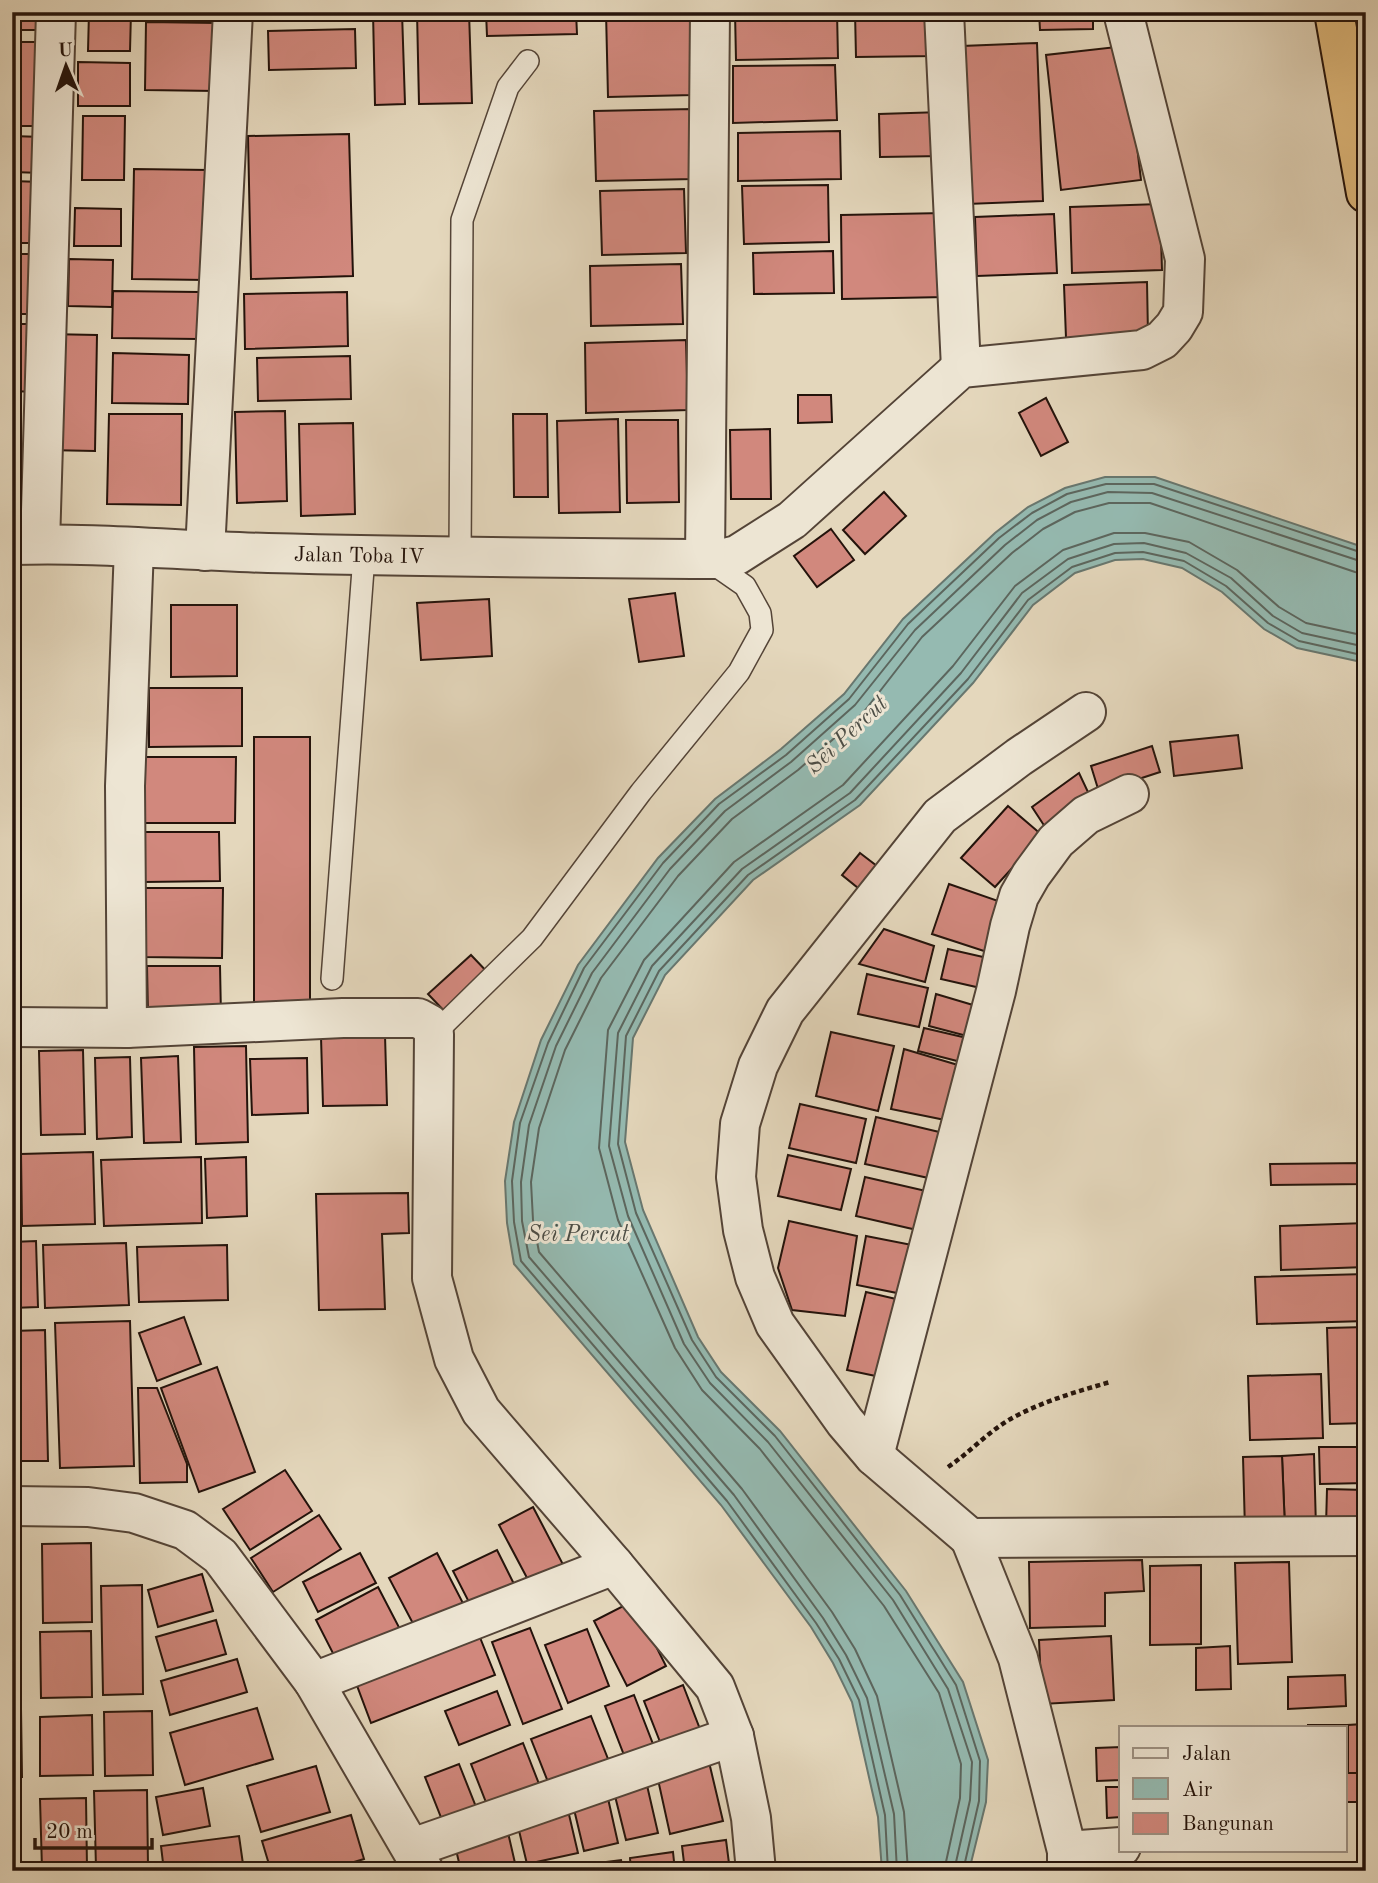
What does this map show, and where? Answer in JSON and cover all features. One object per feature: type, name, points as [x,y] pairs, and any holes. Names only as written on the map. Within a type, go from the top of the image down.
[{"type":"highway","points":[[1334,12],[1366,193]]},
{"type":"street","points":[[26,545],[56,12]]},
{"type":"street","points":[[205,551],[233,12]]},
{"type":"street","points":[[705,558],[710,12]]},
{"type":"street","points":[[944,12],[961,368],[1142,350],[1162,340],[1183,312],[1185,259],[1124,12]]},
{"type":"street","name":"Jalan Toba IV","points":[[26,545],[460,558],[721,559],[737,555],[792,520],[961,368]]},
{"type":"street","points":[[127,1028],[125,786],[134,547]]},
{"type":"street","points":[[1086,712],[1019,757],[940,816],[785,1011],[758,1066],[740,1124],[736,1177],[755,1277],[775,1324],[845,1422],[874,1456],[970,1538],[1018,1658],[1067,1861],[1119,1848]]},
{"type":"street","points":[[874,1456],[1019,896],[1056,841],[1086,815],[1129,794]]},
{"type":"street","points":[[12,1027],[127,1028],[418,1017],[429,1024],[434,1034],[432,1278],[454,1359],[481,1411],[715,1687],[734,1736],[751,1818],[756,1871]]},
{"type":"street","points":[[12,1506],[88,1507],[134,1513],[185,1530],[220,1556],[314,1682],[418,1859],[734,1736]]},
{"type":"street","points":[[970,1538],[1366,1536]]},
{"type":"street","points":[[314,1682],[614,1565]]},
{"type":"lane","points":[[460,558],[463,220],[508,87],[528,61]]},
{"type":"lane","points":[[332,979],[364,556]]},
{"type":"lane","points":[[434,1034],[532,938],[641,792],[739,673],[762,630],[760,613],[745,586],[705,558]]},
{"type":"path","points":[[912,1491],[957,1461],[1016,1415],[1063,1395],[1110,1382]]},
{"type":"water","name":"Sei Percut","points":[[1105,477],[1155,477],[1366,548],[1366,663],[1297,648],[1264,629],[1222,592],[1182,568],[1143,559],[1115,560],[1075,573],[1033,605],[973,683],[860,805],[753,880],[665,975],[633,1038],[625,1142],[643,1210],[698,1337],[721,1372],[780,1431],[906,1591],[963,1682],[988,1760],[986,1802],[969,1871],[882,1871],[878,1817],[852,1702],[833,1663],[811,1627],[721,1505],[514,1264],[507,1223],[505,1181],[514,1122],[541,1040],[578,965],[658,858],[715,799],[781,749],[844,694],[903,619],[995,533],[1028,507],[1065,488]]},
{"type":"building","points":[[12,12],[53,12],[53,30],[12,30]]},
{"type":"building","points":[[89,12],[131,12],[130,51],[88,51]]},
{"type":"building","points":[[221,12],[221,14],[138,13]]},
{"type":"building","points":[[266,12],[366,12],[366,14],[266,16]]},
{"type":"building","points":[[373,12],[402,12],[405,104],[375,105]]},
{"type":"building","points":[[417,12],[469,12],[472,103],[419,104]]},
{"type":"building","points":[[486,12],[576,12],[577,34],[487,36]]},
{"type":"building","points":[[606,12],[692,12],[693,95],[608,97]]},
{"type":"building","points":[[735,12],[837,12],[838,58],[736,60]]},
{"type":"building","points":[[855,12],[935,12],[936,56],[856,57]]},
{"type":"building","points":[[1039,12],[1093,12],[1093,29],[1040,30]]},
{"type":"building","points":[[146,22],[217,23],[216,91],[145,90]]},
{"type":"building","points":[[355,29],[356,68],[269,70],[268,31]]},
{"type":"building","points":[[12,42],[48,42],[46,126],[12,126]]},
{"type":"building","points":[[1037,43],[1043,201],[967,204],[962,46]]},
{"type":"building","points":[[1125,46],[1141,180],[1061,190],[1046,55]]},
{"type":"building","points":[[78,62],[130,63],[130,106],[78,106]]},
{"type":"building","points":[[835,65],[837,120],[733,123],[733,66]]},
{"type":"building","points":[[693,109],[694,179],[596,181],[594,111]]},
{"type":"building","points":[[942,112],[943,156],[880,157],[879,114]]},
{"type":"building","points":[[83,116],[125,116],[124,180],[82,180]]},
{"type":"building","points":[[840,131],[841,179],[738,181],[738,133]]},
{"type":"building","points":[[349,134],[353,276],[251,279],[248,136]]},
{"type":"building","points":[[12,136],[42,137],[42,173],[12,172]]},
{"type":"building","points":[[134,169],[209,170],[207,280],[132,279]]},
{"type":"building","points":[[12,181],[41,182],[40,243],[12,243]]},
{"type":"building","points":[[828,185],[829,242],[744,244],[742,186]]},
{"type":"building","points":[[684,189],[686,253],[602,255],[600,191]]},
{"type":"building","points":[[1160,204],[1162,270],[1072,273],[1070,207]]},
{"type":"building","points":[[75,208],[121,209],[121,246],[74,246]]},
{"type":"building","points":[[944,213],[946,297],[842,299],[841,215]]},
{"type":"building","points":[[1054,214],[1057,273],[977,276],[975,217]]},
{"type":"building","points":[[833,251],[834,293],[754,294],[753,253]]},
{"type":"building","points":[[12,254],[36,254],[35,314],[12,314]]},
{"type":"building","points":[[69,259],[113,260],[112,307],[68,306]]},
{"type":"building","points":[[681,264],[683,324],[591,326],[590,266]]},
{"type":"building","points":[[1147,282],[1148,335],[1066,338],[1064,285]]},
{"type":"building","points":[[113,291],[199,292],[198,339],[112,338]]},
{"type":"building","points":[[347,292],[348,346],[245,349],[244,294]]},
{"type":"building","points":[[12,324],[36,324],[36,392],[12,391]]},
{"type":"building","points":[[47,334],[97,335],[95,451],[46,450]]},
{"type":"building","points":[[686,340],[688,410],[586,413],[585,343]]},
{"type":"building","points":[[113,353],[189,355],[188,404],[112,403]]},
{"type":"building","points":[[350,356],[351,399],[258,401],[257,358]]},
{"type":"building","points":[[798,395],[831,395],[832,422],[798,423]]},
{"type":"building","points":[[1046,398],[1068,442],[1041,456],[1019,413]]},
{"type":"building","points":[[285,411],[287,501],[237,503],[235,412]]},
{"type":"building","points":[[109,414],[182,414],[181,505],[107,504]]},
{"type":"building","points":[[513,414],[547,414],[548,497],[514,497]]},
{"type":"building","points":[[618,419],[620,512],[559,513],[557,421]]},
{"type":"building","points":[[626,420],[678,420],[679,502],[627,503]]},
{"type":"building","points":[[353,423],[355,514],[301,516],[299,424]]},
{"type":"building","points":[[770,429],[771,499],[731,499],[730,430]]},
{"type":"building","points":[[884,492],[906,516],[865,554],[843,530]]},
{"type":"building","points":[[831,529],[854,560],[817,587],[794,556]]},
{"type":"building","points":[[675,593],[684,656],[639,662],[629,599]]},
{"type":"building","points":[[489,599],[492,656],[421,660],[417,603]]},
{"type":"building","points":[[171,605],[237,605],[237,676],[171,677]]},
{"type":"building","points":[[149,688],[242,688],[242,746],[149,747]]},
{"type":"building","points":[[1238,735],[1242,768],[1174,776],[1170,742]]},
{"type":"building","points":[[254,737],[310,737],[310,1008],[254,1008]]},
{"type":"building","points":[[1152,746],[1160,772],[1099,792],[1091,766]]},
{"type":"building","points":[[145,757],[236,757],[235,823],[145,823]]},
{"type":"building","points":[[1079,773],[1088,792],[1049,833],[1032,807]]},
{"type":"building","points":[[1008,806],[1042,835],[995,887],[961,858]]},
{"type":"building","points":[[145,832],[219,832],[220,881],[144,882]]},
{"type":"building","points":[[860,853],[886,873],[868,896],[842,875]]},
{"type":"building","points":[[949,884],[1004,903],[987,952],[932,934]]},
{"type":"building","points":[[142,888],[223,888],[222,958],[142,957]]},
{"type":"building","points":[[884,929],[934,946],[925,982],[859,964]]},
{"type":"building","points":[[948,949],[992,959],[985,989],[941,979]]},
{"type":"building","points":[[471,955],[491,976],[448,1015],[428,994]]},
{"type":"building","points":[[147,966],[220,966],[221,1016],[148,1016]]},
{"type":"building","points":[[867,974],[928,988],[919,1027],[858,1014]]},
{"type":"building","points":[[936,994],[973,1005],[967,1036],[929,1026]]},
{"type":"building","points":[[924,1028],[967,1038],[961,1062],[918,1051]]},
{"type":"building","points":[[831,1032],[894,1046],[878,1111],[816,1096]]},
{"type":"building","points":[[385,1035],[387,1105],[323,1106],[321,1037]]},
{"type":"building","points":[[246,1046],[248,1142],[196,1144],[194,1047]]},
{"type":"building","points":[[904,1049],[958,1065],[950,1121],[891,1109]]},
{"type":"building","points":[[83,1050],[85,1134],[41,1135],[39,1051]]},
{"type":"building","points":[[178,1056],[181,1142],[144,1143],[141,1058]]},
{"type":"building","points":[[130,1057],[132,1137],[97,1139],[95,1058]]},
{"type":"building","points":[[307,1058],[308,1113],[252,1115],[250,1059]]},
{"type":"building","points":[[800,1104],[866,1119],[856,1163],[789,1148]]},
{"type":"building","points":[[876,1117],[952,1135],[942,1181],[865,1164]]},
{"type":"building","points":[[93,1152],[95,1224],[22,1226],[21,1154]]},
{"type":"building","points":[[788,1155],[851,1169],[841,1210],[778,1196]]},
{"type":"building","points":[[201,1157],[202,1223],[104,1226],[101,1160]]},
{"type":"building","points":[[246,1157],[247,1216],[207,1218],[205,1159]]},
{"type":"building","points":[[1366,1163],[1366,1184],[1271,1185],[1270,1164]]},
{"type":"building","points":[[865,1177],[926,1191],[917,1230],[856,1216]]},
{"type":"building","points":[[408,1193],[409,1233],[382,1234],[385,1309],[319,1310],[316,1194]]},
{"type":"building","points":[[789,1221],[857,1236],[845,1316],[792,1310],[778,1268]]},
{"type":"building","points":[[1366,1223],[1366,1267],[1281,1270],[1280,1226]]},
{"type":"building","points":[[866,1236],[912,1245],[902,1294],[857,1285]]},
{"type":"building","points":[[36,1241],[38,1307],[12,1308],[12,1242]]},
{"type":"building","points":[[126,1243],[129,1305],[45,1308],[43,1245]]},
{"type":"building","points":[[227,1245],[228,1300],[139,1302],[137,1247]]},
{"type":"building","points":[[1366,1274],[1366,1321],[1257,1324],[1255,1277]]},
{"type":"building","points":[[866,1292],[909,1302],[890,1379],[847,1370]]},
{"type":"building","points":[[184,1317],[201,1364],[157,1381],[139,1333]]},
{"type":"building","points":[[130,1321],[134,1466],[60,1468],[55,1323]]},
{"type":"building","points":[[1366,1327],[1366,1423],[1330,1424],[1327,1328]]},
{"type":"building","points":[[45,1330],[48,1461],[12,1461],[12,1331]]},
{"type":"building","points":[[217,1367],[255,1472],[199,1492],[161,1388]]},
{"type":"building","points":[[1321,1374],[1323,1438],[1250,1440],[1248,1376]]},
{"type":"building","points":[[138,1388],[157,1388],[187,1464],[187,1482],[140,1483]]},
{"type":"building","points":[[1319,1447],[1366,1447],[1366,1483],[1320,1484]]},
{"type":"building","points":[[1314,1454],[1316,1528],[1285,1529],[1282,1456]]},
{"type":"building","points":[[1282,1456],[1285,1529],[1245,1530],[1243,1457]]},
{"type":"building","points":[[285,1470],[312,1511],[250,1550],[223,1509]]},
{"type":"building","points":[[1327,1489],[1366,1490],[1366,1527],[1326,1526]]},
{"type":"building","points":[[533,1507],[569,1576],[535,1593],[499,1525]]},
{"type":"building","points":[[319,1515],[341,1549],[273,1592],[251,1558]]},
{"type":"building","points":[[91,1543],[92,1622],[43,1623],[42,1544]]},
{"type":"building","points":[[12,1545],[17,1545],[18,1628],[12,1628]]},
{"type":"building","points":[[497,1550],[516,1588],[473,1610],[453,1571]]},
{"type":"building","points":[[360,1553],[376,1583],[318,1612],[303,1582]]},
{"type":"building","points":[[437,1553],[466,1609],[418,1633],[389,1578]]},
{"type":"building","points":[[1142,1560],[1144,1591],[1105,1593],[1105,1626],[1030,1628],[1029,1562]]},
{"type":"building","points":[[1289,1562],[1292,1662],[1238,1664],[1235,1563]]},
{"type":"building","points":[[1201,1565],[1201,1644],[1150,1645],[1150,1566]]},
{"type":"building","points":[[202,1574],[213,1611],[158,1627],[148,1590]]},
{"type":"building","points":[[142,1585],[143,1694],[103,1695],[101,1586]]},
{"type":"building","points":[[378,1587],[403,1635],[340,1667],[316,1620]]},
{"type":"building","points":[[633,1601],[666,1666],[627,1686],[594,1621]]},
{"type":"building","points":[[216,1620],[226,1654],[166,1671],[156,1637]]},
{"type":"building","points":[[530,1628],[562,1709],[523,1724],[492,1642]]},
{"type":"building","points":[[587,1629],[609,1686],[568,1703],[545,1645]]},
{"type":"building","points":[[91,1631],[92,1697],[41,1698],[40,1632]]},
{"type":"building","points":[[479,1635],[495,1675],[371,1723],[356,1683]]},
{"type":"building","points":[[1111,1636],[1114,1700],[1042,1704],[1039,1640]]},
{"type":"building","points":[[12,1640],[20,1640],[22,1777],[12,1777]]},
{"type":"building","points":[[1230,1646],[1231,1689],[1196,1690],[1196,1648]]},
{"type":"building","points":[[237,1659],[247,1692],[170,1715],[161,1681]]},
{"type":"building","points":[[1345,1675],[1346,1706],[1288,1709],[1288,1677]]},
{"type":"building","points":[[683,1685],[703,1737],[664,1752],[644,1701]]},
{"type":"building","points":[[497,1691],[510,1725],[459,1745],[445,1711]]},
{"type":"building","points":[[1363,1691],[1366,1691],[1366,1773],[1348,1773],[1348,1725],[1363,1724]]},
{"type":"building","points":[[634,1695],[658,1757],[629,1768],[605,1706]]},
{"type":"building","points":[[257,1708],[273,1759],[185,1785],[170,1733]]},
{"type":"building","points":[[152,1711],[153,1775],[105,1776],[104,1712]]},
{"type":"building","points":[[92,1715],[93,1775],[40,1776],[40,1717]]},
{"type":"building","points":[[591,1716],[610,1764],[550,1787],[531,1739]]},
{"type":"building","points":[[1348,1725],[1348,1773],[1346,1726],[1308,1726]]},
{"type":"building","points":[[523,1743],[541,1789],[489,1810],[471,1764]]},
{"type":"building","points":[[1119,1747],[1119,1780],[1097,1781],[1096,1748]]},
{"type":"building","points":[[709,1762],[723,1821],[670,1834],[657,1775]]},
{"type":"building","points":[[459,1764],[480,1817],[446,1830],[425,1777]]},
{"type":"building","points":[[316,1766],[330,1812],[261,1832],[247,1786]]},
{"type":"building","points":[[1346,1773],[1366,1773],[1366,1802],[1346,1802]]},
{"type":"building","points":[[646,1781],[658,1833],[626,1840],[613,1788]]},
{"type":"building","points":[[1106,1787],[1119,1787],[1119,1817],[1107,1818]]},
{"type":"building","points":[[203,1788],[210,1826],[163,1835],[156,1797]]},
{"type":"building","points":[[147,1790],[148,1867],[96,1868],[94,1791]]},
{"type":"building","points":[[607,1794],[618,1843],[584,1851],[572,1801]]},
{"type":"building","points":[[86,1798],[87,1868],[42,1869],[40,1799]]},
{"type":"building","points":[[567,1806],[578,1853],[527,1864],[516,1818]]},
{"type":"building","points":[[351,1815],[364,1859],[324,1871],[271,1871],[262,1841]]},
{"type":"building","points":[[506,1824],[515,1863],[481,1871],[461,1871],[453,1837]]},
{"type":"building","points":[[239,1836],[244,1871],[164,1871],[161,1846]]},
{"type":"building","points":[[726,1840],[730,1871],[685,1871],[682,1846]]},
{"type":"building","points":[[673,1852],[675,1871],[631,1871],[630,1858]]},
{"type":"building","points":[[621,1860],[623,1871],[590,1871],[589,1864]]},
{"type":"building","points":[[584,1865],[584,1871],[541,1871]]}]
